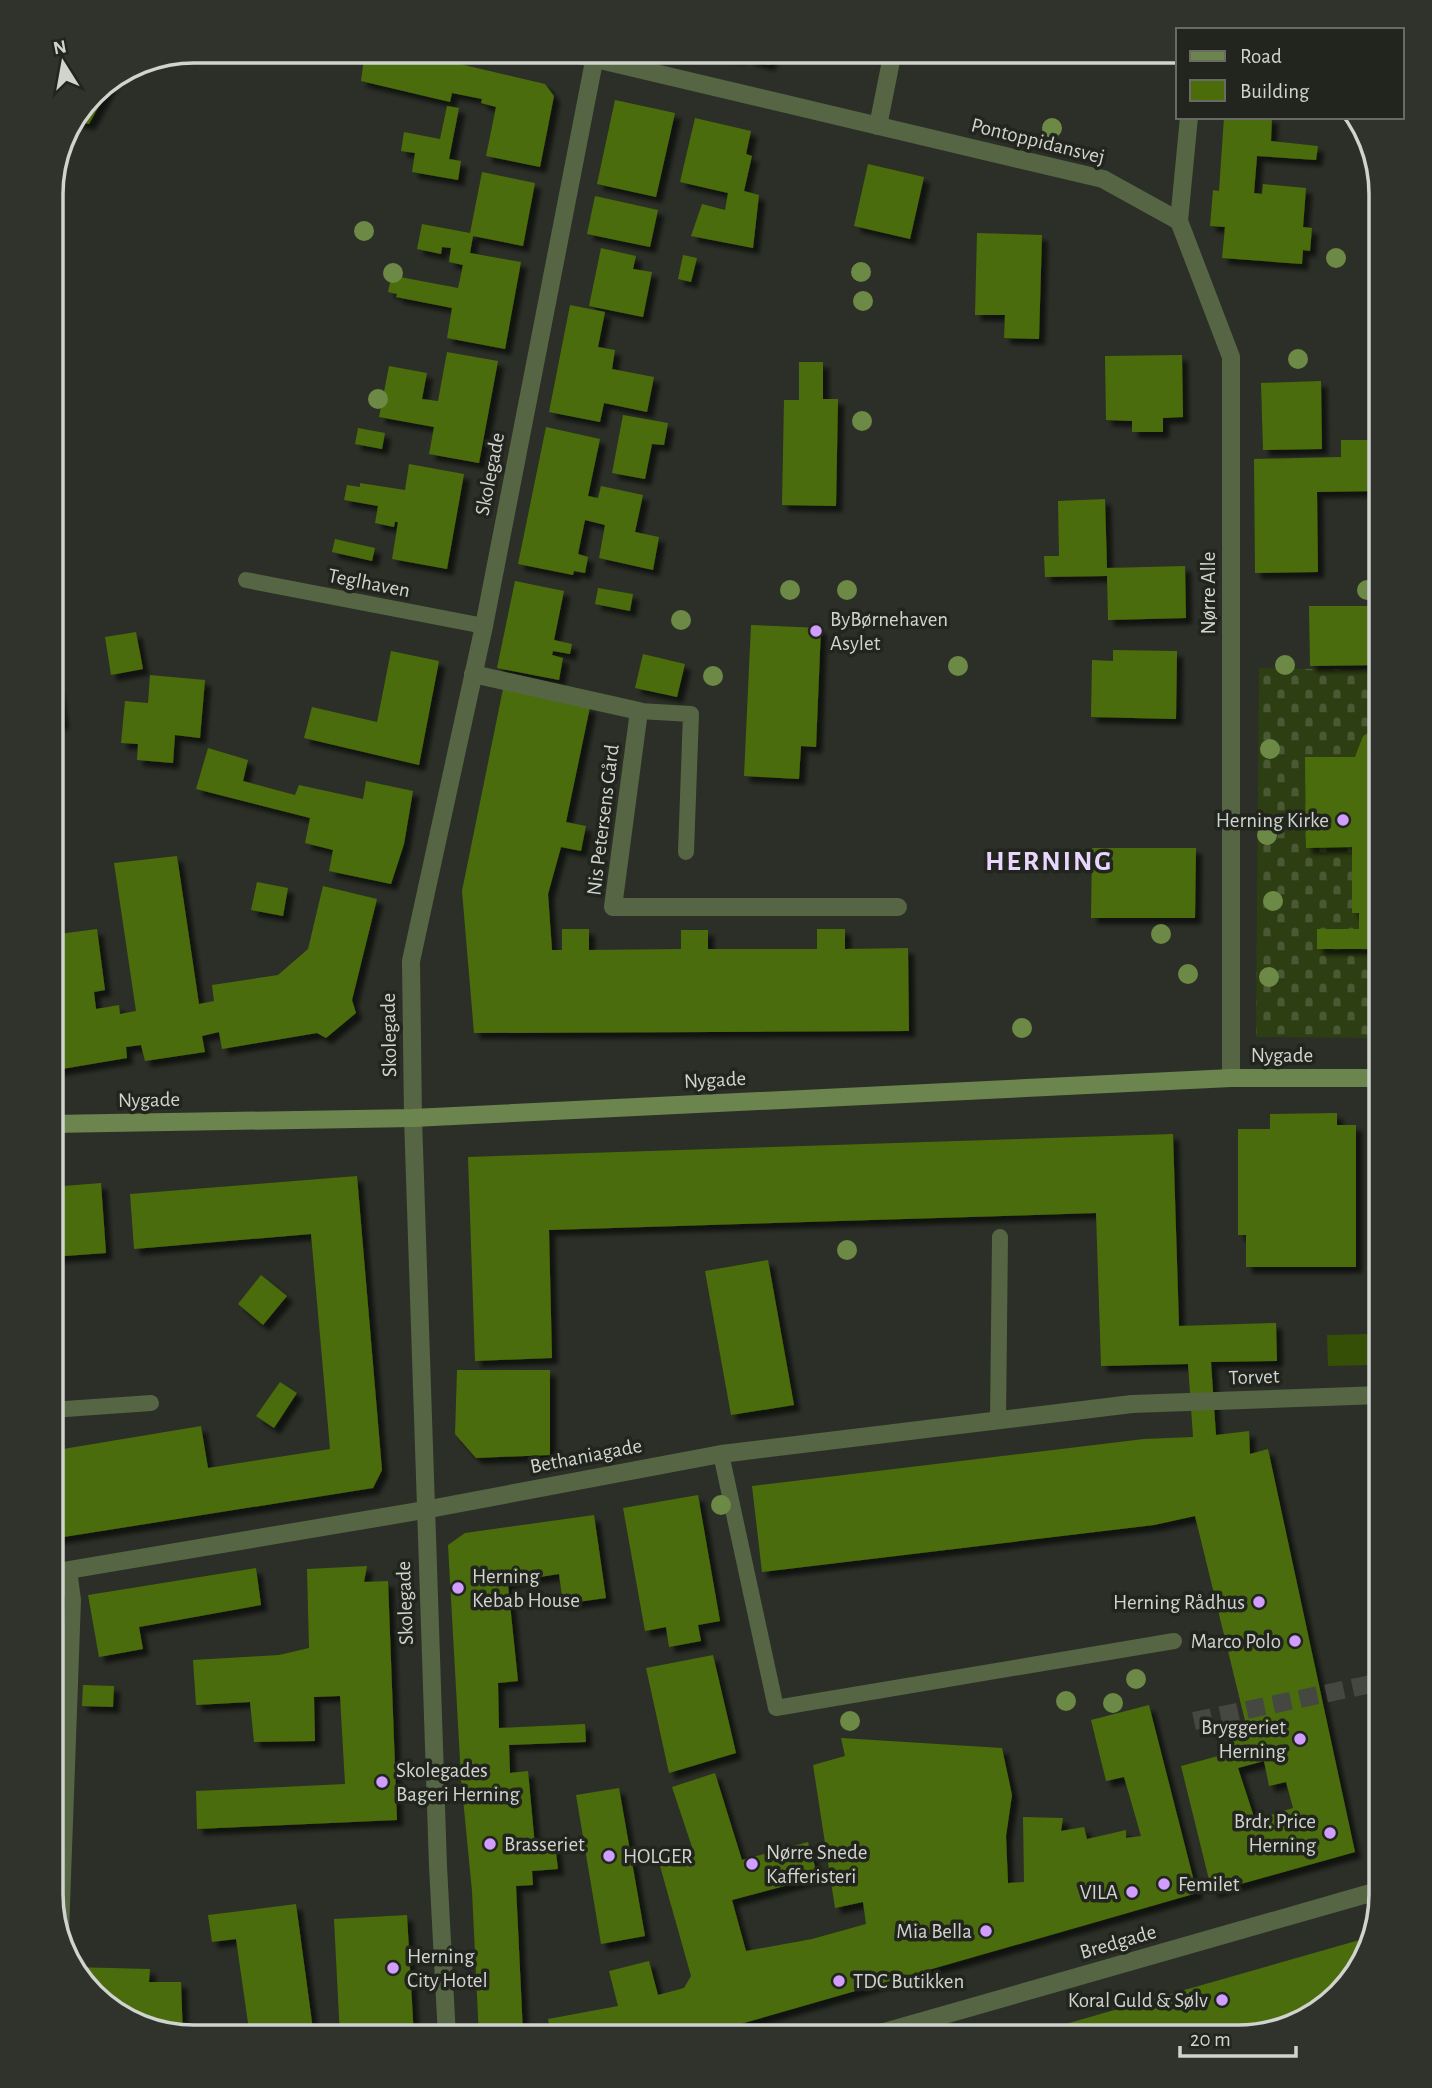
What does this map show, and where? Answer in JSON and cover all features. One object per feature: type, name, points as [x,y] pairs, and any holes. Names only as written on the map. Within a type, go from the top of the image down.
[{"type":"main road","name":"Nygade","points":[[63,1124],[413,1118],[1231,1078],[1369,1077]]},
{"type":"street","name":"Skolegade","points":[[446,2025],[425,1510],[411,961],[484,626],[593,63]]},
{"type":"street","name":"Pontoppidansvej","points":[[627,63],[1103,179],[1180,221]]},
{"type":"street","points":[[878,126],[891,63]]},
{"type":"street","name":"Nørre Alle","points":[[1189,119],[1180,221],[1231,357],[1231,1078]]},
{"type":"street","points":[[473,674],[639,711]]},
{"type":"street","name":"Nis Petersens Gård","points":[[639,711],[613,907],[898,906]]},
{"type":"street","name":"Torvet","points":[[1132,1404],[1369,1395]]},
{"type":"street","name":"Bethaniagade","points":[[63,1571],[425,1510],[721,1454],[1132,1404]]},
{"type":"street","name":"Bredgade","points":[[913,2025],[1369,1893]]},
{"type":"lane","name":"Teglhaven","points":[[246,580],[484,626]]},
{"type":"lane","points":[[639,711],[691,714],[686,852]]},
{"type":"lane","points":[[998,1420],[1000,1237]]},
{"type":"lane","points":[[63,1409],[151,1404]]},
{"type":"lane","points":[[721,1454],[776,1708],[1174,1640]]},
{"type":"lane","points":[[63,1578],[73,1600],[63,1877]]},
{"type":"green space","points":[[1259,668],[1369,670],[1369,1038],[1256,1037]]},
{"type":"shaded area","points":[[1369,1334],[1369,1365],[1328,1366],[1327,1335]]},
{"type":"building","points":[[363,63],[455,63],[545,84],[554,96],[540,167],[486,156],[496,107],[481,103],[482,99],[452,93],[450,102],[361,81]]},
{"type":"building","points":[[103,99],[89,124],[84,123],[90,114]]},
{"type":"building","points":[[615,100],[675,113],[656,197],[597,184]]},
{"type":"building","points":[[447,106],[459,108],[449,159],[461,161],[458,180],[412,172],[415,153],[401,151],[404,132],[440,139]]},
{"type":"building","points":[[695,118],[751,131],[746,154],[752,156],[744,191],[759,195],[753,248],[691,236],[702,204],[725,210],[728,193],[680,182]]},
{"type":"building","points":[[1224,119],[1272,119],[1271,141],[1318,146],[1316,160],[1257,156],[1254,193],[1262,194],[1263,184],[1306,188],[1303,227],[1312,228],[1310,251],[1303,250],[1302,264],[1222,258],[1225,227],[1210,226],[1213,190],[1219,191]]},
{"type":"building","points":[[868,164],[924,177],[910,239],[854,226]]},
{"type":"building","points":[[482,172],[535,183],[523,246],[473,236],[470,253],[521,262],[505,349],[447,338],[452,308],[396,297],[397,294],[388,292],[391,278],[400,277],[458,288],[463,265],[449,262],[451,248],[442,247],[441,254],[417,249],[422,224],[470,233]]},
{"type":"building","points":[[595,196],[658,210],[650,247],[587,234]]},
{"type":"building","points":[[977,233],[1042,235],[1039,339],[1004,338],[1005,315],[975,315]]},
{"type":"building","points":[[601,248],[636,256],[633,269],[652,272],[643,317],[589,306]]},
{"type":"building","points":[[683,255],[697,258],[691,282],[678,279]]},
{"type":"building","points":[[570,305],[605,312],[598,347],[615,350],[612,369],[654,377],[647,412],[604,403],[600,422],[549,412]]},
{"type":"building","points":[[447,352],[498,361],[479,463],[429,454],[434,427],[379,417],[389,366],[427,373],[422,399],[438,401]]},
{"type":"building","points":[[1182,355],[1183,417],[1163,418],[1163,432],[1132,432],[1132,421],[1106,420],[1105,356]]},
{"type":"building","points":[[799,362],[823,362],[823,399],[838,399],[836,506],[782,505],[784,400],[799,400]]},
{"type":"building","points":[[1321,381],[1322,449],[1263,450],[1261,383]]},
{"type":"building","points":[[623,415],[668,423],[664,445],[652,444],[645,479],[612,473]]},
{"type":"building","points":[[546,427],[600,439],[588,496],[598,498],[601,486],[643,495],[635,532],[659,537],[653,570],[599,558],[605,525],[585,520],[578,554],[588,557],[585,573],[574,571],[573,575],[518,564]]},
{"type":"building","points":[[358,428],[385,433],[382,449],[355,444]]},
{"type":"building","points":[[1341,440],[1369,440],[1369,491],[1317,492],[1318,572],[1255,573],[1254,459],[1341,457]]},
{"type":"building","points":[[409,464],[464,474],[447,569],[392,559],[398,522],[395,522],[394,527],[375,523],[378,506],[344,500],[347,485],[360,487],[360,483],[405,490]]},
{"type":"building","points":[[1105,499],[1107,568],[1185,566],[1186,618],[1108,620],[1107,576],[1045,577],[1044,556],[1059,556],[1058,501]]},
{"type":"building","points":[[335,539],[375,548],[372,561],[332,552]]},
{"type":"building","points":[[515,581],[564,591],[554,640],[572,644],[570,654],[553,651],[552,655],[563,658],[559,680],[497,668]]},
{"type":"building","points":[[598,588],[633,594],[630,611],[595,604]]},
{"type":"building","points":[[1309,606],[1369,606],[1369,665],[1310,666]]},
{"type":"building","points":[[751,625],[821,628],[816,747],[801,746],[799,779],[744,776]]},
{"type":"building","points":[[136,632],[143,669],[111,675],[105,637]]},
{"type":"building","points":[[1113,650],[1177,651],[1176,719],[1091,717],[1092,660],[1113,661]]},
{"type":"building","points":[[391,651],[439,661],[419,765],[304,738],[312,707],[377,722]]},
{"type":"building","points":[[643,654],[685,664],[677,697],[635,688]]},
{"type":"building","points":[[150,675],[205,680],[200,738],[175,735],[173,763],[137,760],[138,744],[121,743],[125,701],[148,703]]},
{"type":"building","points":[[503,689],[590,707],[566,822],[586,826],[581,851],[561,847],[548,894],[552,950],[562,950],[562,929],[589,929],[589,950],[681,949],[681,930],[708,930],[708,949],[817,949],[817,929],[845,929],[845,949],[908,948],[909,1031],[474,1033],[462,891]]},
{"type":"building","name":"Herning Kirke","points":[[1369,732],[1369,949],[1317,949],[1317,929],[1359,929],[1359,913],[1352,913],[1352,847],[1306,848],[1305,757],[1355,757],[1363,736]]},
{"type":"building","points":[[208,748],[248,760],[243,781],[295,795],[299,785],[363,799],[366,781],[413,791],[404,844],[391,884],[329,871],[333,850],[305,843],[310,818],[196,789]]},
{"type":"building","points":[[1092,848],[1196,848],[1195,918],[1091,918]]},
{"type":"building","points":[[177,856],[199,1004],[214,1001],[212,985],[278,975],[308,949],[323,886],[377,899],[352,1000],[356,1013],[326,1038],[317,1033],[222,1049],[219,1032],[202,1036],[205,1052],[145,1061],[141,1045],[126,1047],[127,1058],[63,1069],[63,933],[97,929],[105,990],[94,992],[96,1009],[119,1005],[120,1014],[136,1011],[114,863]]},
{"type":"building","points":[[257,882],[288,888],[283,916],[251,910]]},
{"type":"building","points":[[1337,1113],[1337,1125],[1356,1125],[1356,1267],[1246,1267],[1246,1235],[1238,1235],[1238,1129],[1270,1129],[1270,1114]]},
{"type":"building","points":[[1173,1134],[1179,1326],[1276,1323],[1277,1361],[1211,1362],[1216,1435],[1249,1431],[1250,1454],[1268,1449],[1355,1852],[1212,1892],[1181,1766],[1233,1752],[1227,1734],[1247,1729],[1195,1516],[1154,1525],[762,1572],[752,1486],[1144,1439],[1193,1437],[1188,1364],[1101,1366],[1096,1213],[549,1230],[552,1358],[475,1361],[468,1157]],"holes":[[[1264,1761],[1269,1786],[1286,1782],[1293,1808],[1255,1820],[1238,1768]]]},
{"type":"building","points":[[357,1176],[382,1470],[373,1488],[63,1537],[63,1449],[201,1426],[208,1468],[330,1449],[311,1234],[134,1249],[130,1194]]},
{"type":"building","points":[[101,1183],[106,1253],[63,1256],[63,1186]]},
{"type":"building","points":[[768,1260],[794,1405],[731,1415],[705,1271]]},
{"type":"building","points":[[261,1275],[287,1296],[263,1325],[238,1304]]},
{"type":"building","points":[[457,1370],[550,1370],[550,1455],[476,1458],[455,1434]]},
{"type":"building","points":[[280,1382],[297,1393],[274,1428],[256,1416]]},
{"type":"building","points":[[698,1495],[720,1621],[698,1625],[701,1641],[669,1647],[666,1627],[645,1631],[623,1508]]},
{"type":"building","points":[[594,1515],[606,1598],[563,1604],[559,1574],[514,1581],[508,1585],[518,1681],[498,1683],[499,1728],[585,1724],[586,1742],[509,1745],[510,1773],[528,1771],[535,1846],[555,1844],[558,1869],[532,1871],[533,1885],[516,1886],[523,2025],[478,2025],[448,1545],[465,1533]]},
{"type":"building","points":[[367,1566],[364,1582],[388,1581],[397,1820],[197,1829],[196,1791],[345,1784],[340,1696],[314,1697],[315,1741],[254,1742],[250,1702],[196,1705],[193,1660],[279,1655],[309,1648],[307,1569]]},
{"type":"building","points":[[256,1568],[261,1605],[139,1627],[143,1649],[99,1657],[88,1595]]},
{"type":"building","points":[[713,1655],[736,1753],[669,1773],[646,1668]]},
{"type":"building","points":[[83,1685],[114,1686],[113,1707],[82,1706]]},
{"type":"building","points":[[1149,1705],[1197,1893],[737,2025],[549,2025],[548,2019],[618,2006],[609,1971],[649,1961],[658,1995],[684,1988],[691,1976],[660,1866],[695,1856],[672,1787],[715,1773],[742,1860],[808,1842],[818,1877],[732,1900],[746,1951],[812,1939],[866,1924],[863,1902],[835,1908],[813,1765],[845,1756],[841,1738],[1002,1748],[1012,1795],[1006,1836],[1008,1883],[1024,1882],[1023,1817],[1063,1818],[1061,1831],[1084,1827],[1087,1839],[1126,1830],[1126,1838],[1141,1836],[1124,1777],[1106,1781],[1091,1720]]},
{"type":"building","points":[[619,1788],[645,1936],[601,1944],[576,1795]]},
{"type":"building","points":[[296,1904],[312,2025],[248,2025],[236,1939],[212,1942],[208,1915]]},
{"type":"building","points":[[407,1915],[413,2025],[339,2025],[334,1919]]},
{"type":"building","points":[[1361,1940],[1352,1960],[1331,1987],[1304,2008],[1272,2021],[1238,2025],[1062,2025]]},
{"type":"building","points":[[85,1967],[150,1969],[149,1982],[181,1982],[183,2025],[152,2018],[128,2008],[101,1987]]},
{"type":"tunnel","points":[[1194,1721],[1369,1685]]},
{"type":"place","name":"ByBørnehaven Asylet","points":[[816,631]]},
{"type":"place","name":"Herning Kirke","points":[[1343,820]]},
{"type":"place","name":"Herning Kebab House","points":[[458,1588]]},
{"type":"place","name":"Herning Rådhus","points":[[1259,1602]]},
{"type":"place","name":"Marco Polo","points":[[1295,1641]]},
{"type":"place","name":"Bryggeriet Herning","points":[[1300,1739]]},
{"type":"place","name":"Skolegades Bageri Herning","points":[[382,1782]]},
{"type":"place","name":"Brdr. Price Herning","points":[[1330,1833]]},
{"type":"place","name":"Brasseriet","points":[[490,1844]]},
{"type":"place","name":"HOLGER","points":[[609,1856]]},
{"type":"place","name":"Nørre Snede Kafferisteri","points":[[752,1864]]},
{"type":"place","name":"Femilet","points":[[1164,1884]]},
{"type":"place","name":"VILA","points":[[1132,1892]]},
{"type":"place","name":"Mia Bella","points":[[986,1931]]},
{"type":"place","name":"Herning City Hotel","points":[[393,1968]]},
{"type":"place","name":"TDC Butikken","points":[[839,1981]]},
{"type":"place","name":"Koral Guld & Sølv","points":[[1222,2000]]},
{"type":"district","name":"HERNING","points":[[1049,862]]}]
